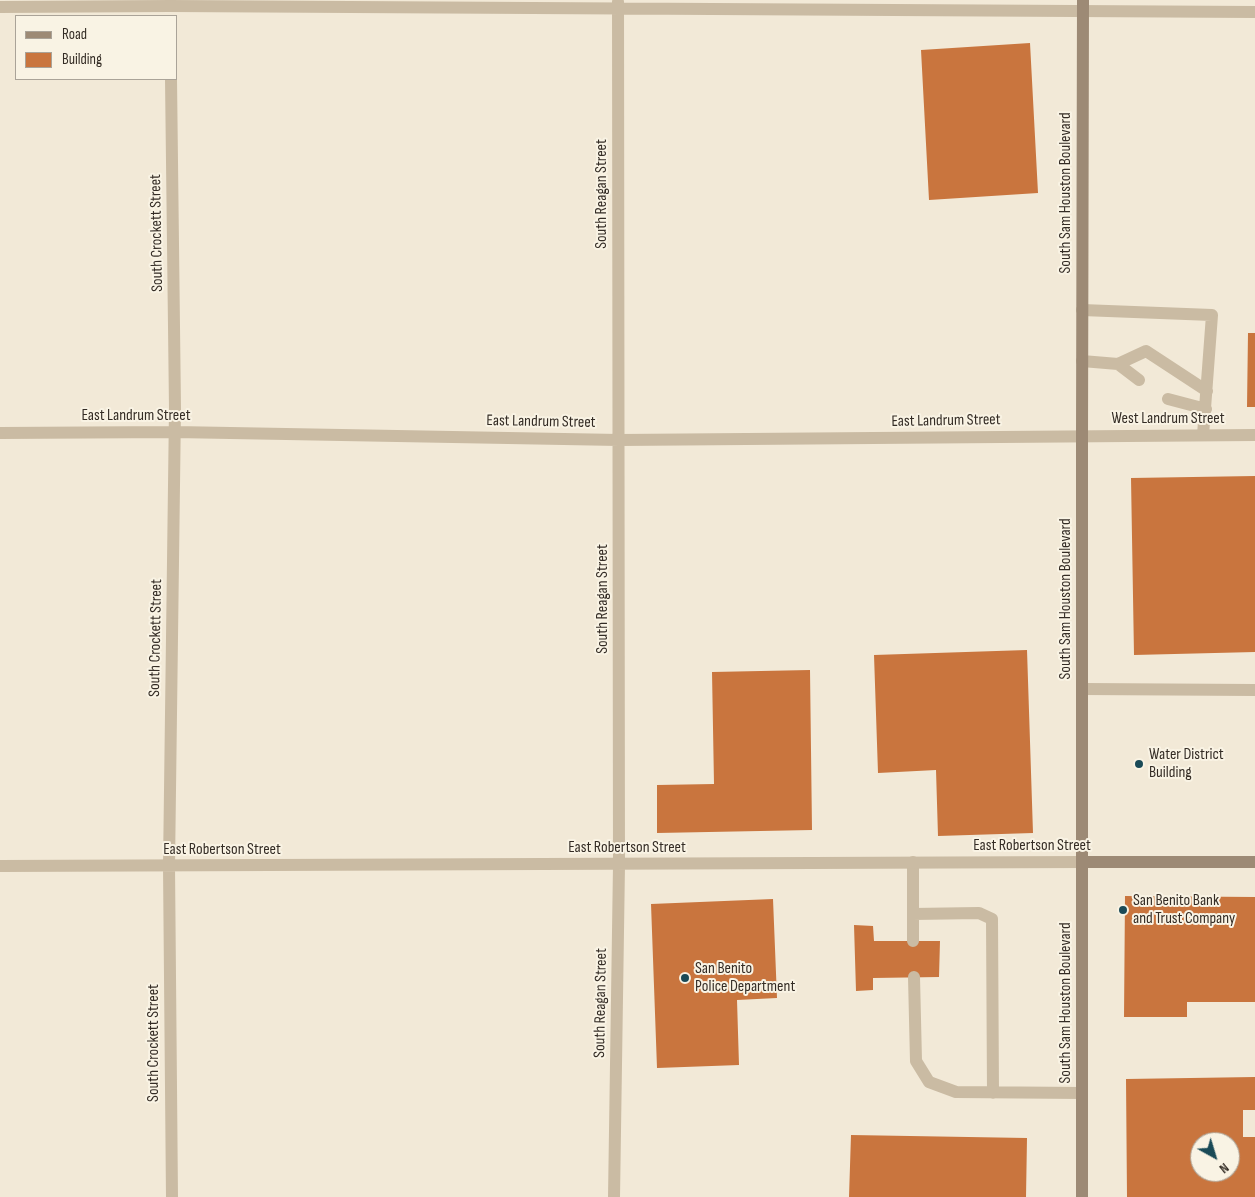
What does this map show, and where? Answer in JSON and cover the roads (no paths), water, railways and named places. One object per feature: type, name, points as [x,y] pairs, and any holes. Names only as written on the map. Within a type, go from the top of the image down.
[{"type":"main road","name":"South Sam Houston Boulevard","points":[[1082,1197],[1083,6]]},
{"type":"main road","name":"East Robertson Street","points":[[1083,862],[1255,862]]},
{"type":"street","points":[[0,7],[618,4],[1083,6],[1255,12]]},
{"type":"street","name":"South Reagan Street","points":[[614,1197],[619,864],[618,4]]},
{"type":"street","name":"South Crockett Street","points":[[171,80],[175,432],[169,866],[172,1197]]},
{"type":"street","points":[[1082,310],[1212,315],[1203,435]]},
{"type":"street","points":[[1082,360],[1118,364],[1146,351],[1207,391]]},
{"type":"street","points":[[1118,364],[1138,380]]},
{"type":"street","points":[[1168,399],[1206,409]]},
{"type":"street","name":"East Landrum Street","points":[[0,433],[175,432],[619,440],[1082,436]]},
{"type":"street","name":"West Landrum Street","points":[[1082,436],[1255,435]]},
{"type":"street","points":[[1083,690],[1255,690]]},
{"type":"street","points":[[913,862],[913,941]]},
{"type":"street","name":"East Robertson Street","points":[[0,866],[1083,862]]},
{"type":"street","points":[[913,914],[980,913],[992,919],[993,1093]]},
{"type":"street","points":[[914,977],[916,1061],[929,1082],[956,1092],[1082,1093]]},
{"type":"place","name":"Water District Building","points":[[1139,764]]},
{"type":"place","name":"San Benito Bank and Trust Company","points":[[1123,910]]},
{"type":"place","name":"San Benito Police Department","points":[[685,978]]}]
